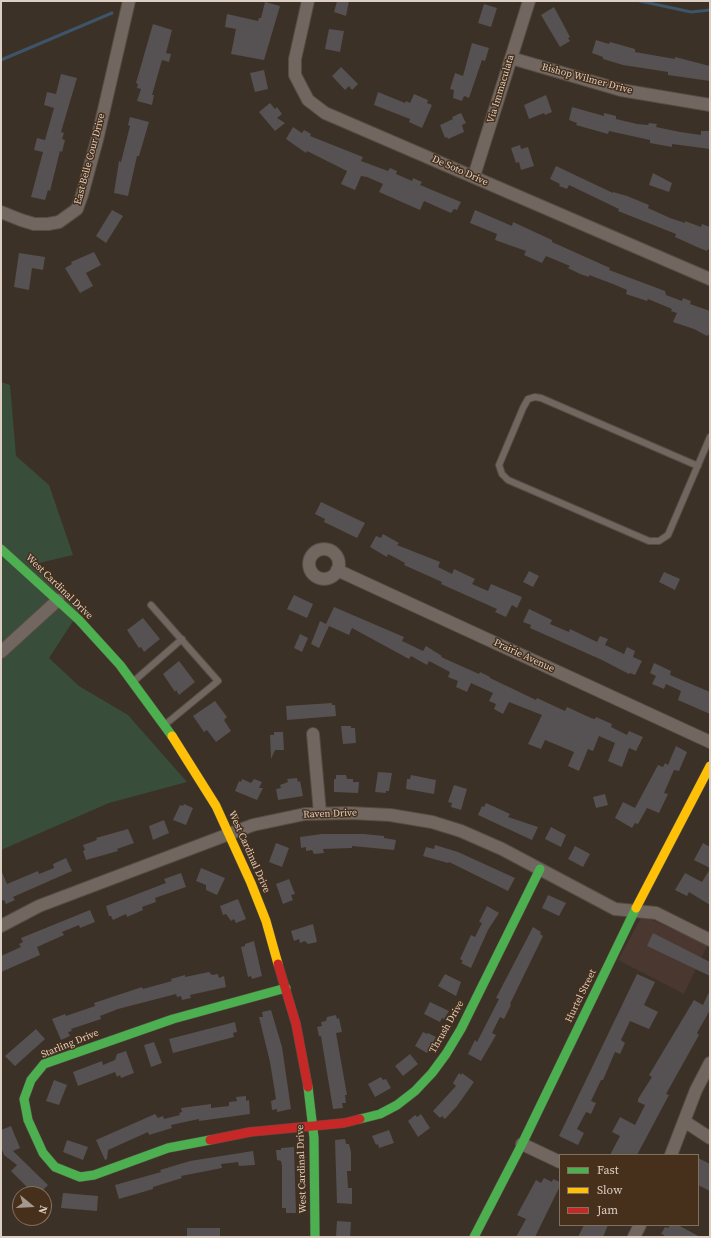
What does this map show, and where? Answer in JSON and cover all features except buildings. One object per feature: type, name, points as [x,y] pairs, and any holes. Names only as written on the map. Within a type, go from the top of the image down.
[{"type":"street","name":"East Belle Cour Drive","points":[[1,212],[34,224],[48,224],[59,222],[77,209],[97,140],[129,1]]},
{"type":"street","name":"De Soto Drive","points":[[308,1],[295,59],[295,75],[308,100],[325,113],[710,279]]},
{"type":"street","name":"Via Immaculata","points":[[474,176],[529,1]]},
{"type":"street","name":"Bishop Wilmer Drive","points":[[511,58],[621,90],[710,105]]},
{"type":"street","name":"West Cardinal Drive","points":[[1,549],[58,600],[120,665],[165,724],[216,806],[251,882],[266,921],[296,1024],[313,1126],[315,1237]]},
{"type":"street","name":"Prairie Avenue","points":[[337,570],[710,742]]},
{"type":"street","points":[[1,652],[58,600]]},
{"type":"street","points":[[313,734],[320,813]]},
{"type":"street","name":"Hurtel Street","points":[[474,1237],[522,1144],[635,911],[710,766]]},
{"type":"street","name":"Raven Drive","points":[[1,926],[39,906],[253,825],[305,814],[320,813],[390,815],[432,822],[468,834],[540,869],[615,909],[656,913],[710,940]]},
{"type":"street","name":"Thrush Drive","points":[[313,1126],[344,1123],[380,1114],[397,1105],[415,1091],[432,1074],[461,1029],[540,869]]},
{"type":"street","name":"Starling Drive","points":[[286,988],[173,1019],[44,1064],[31,1080],[24,1099],[28,1120],[43,1153],[55,1167],[80,1177],[108,1170],[176,1146],[250,1132],[313,1126]]},
{"type":"street","points":[[671,1154],[696,1090],[710,1063]]},
{"type":"street","points":[[684,1121],[710,1138]]},
{"type":"street","points":[[522,1144],[559,1162]]},
{"type":"street","points":[[634,1237],[640,1226]]},
{"type":"lane","points":[[698,466],[541,398],[535,397],[528,400],[523,408],[499,465],[502,474],[508,480],[649,541],[659,541],[668,535],[698,466],[710,437]]},
{"type":"lane","points":[[151,605],[218,681],[165,724]]},
{"type":"lane","points":[[133,682],[182,639]]},
{"type":"shaded area","points":[[642,916],[708,944],[684,994],[618,960]]},
{"type":"green space","points":[[1,382],[10,385],[16,456],[49,485],[73,555],[35,564],[81,609],[49,658],[79,686],[128,715],[187,782],[109,803],[1,850]]},
{"type":"waterway","points":[[640,1],[691,12],[710,10]]},
{"type":"waterway","points":[[1,60],[112,13]]},
{"type":"traffic: fast","points":[[1,549],[79,620],[120,665],[172,736]]},
{"type":"traffic: fast","points":[[360,1119],[380,1114],[397,1105],[415,1091],[432,1073],[446,1054],[461,1029],[540,869]]},
{"type":"traffic: fast","points":[[474,1237],[522,1144],[636,908]]},
{"type":"traffic: fast","points":[[210,1140],[168,1148],[94,1175],[80,1177],[55,1167],[43,1153],[28,1120],[24,1099],[31,1080],[44,1064],[173,1019],[286,988]]},
{"type":"traffic: fast","points":[[308,1087],[314,1138],[315,1237]]},
{"type":"traffic: slow","points":[[172,736],[216,806],[251,883],[266,921],[278,964]]},
{"type":"traffic: slow","points":[[636,908],[710,766]]},
{"type":"traffic: jam","points":[[278,964],[296,1024],[308,1087]]},
{"type":"traffic: jam","points":[[210,1140],[250,1132],[344,1123],[360,1119]]}]
